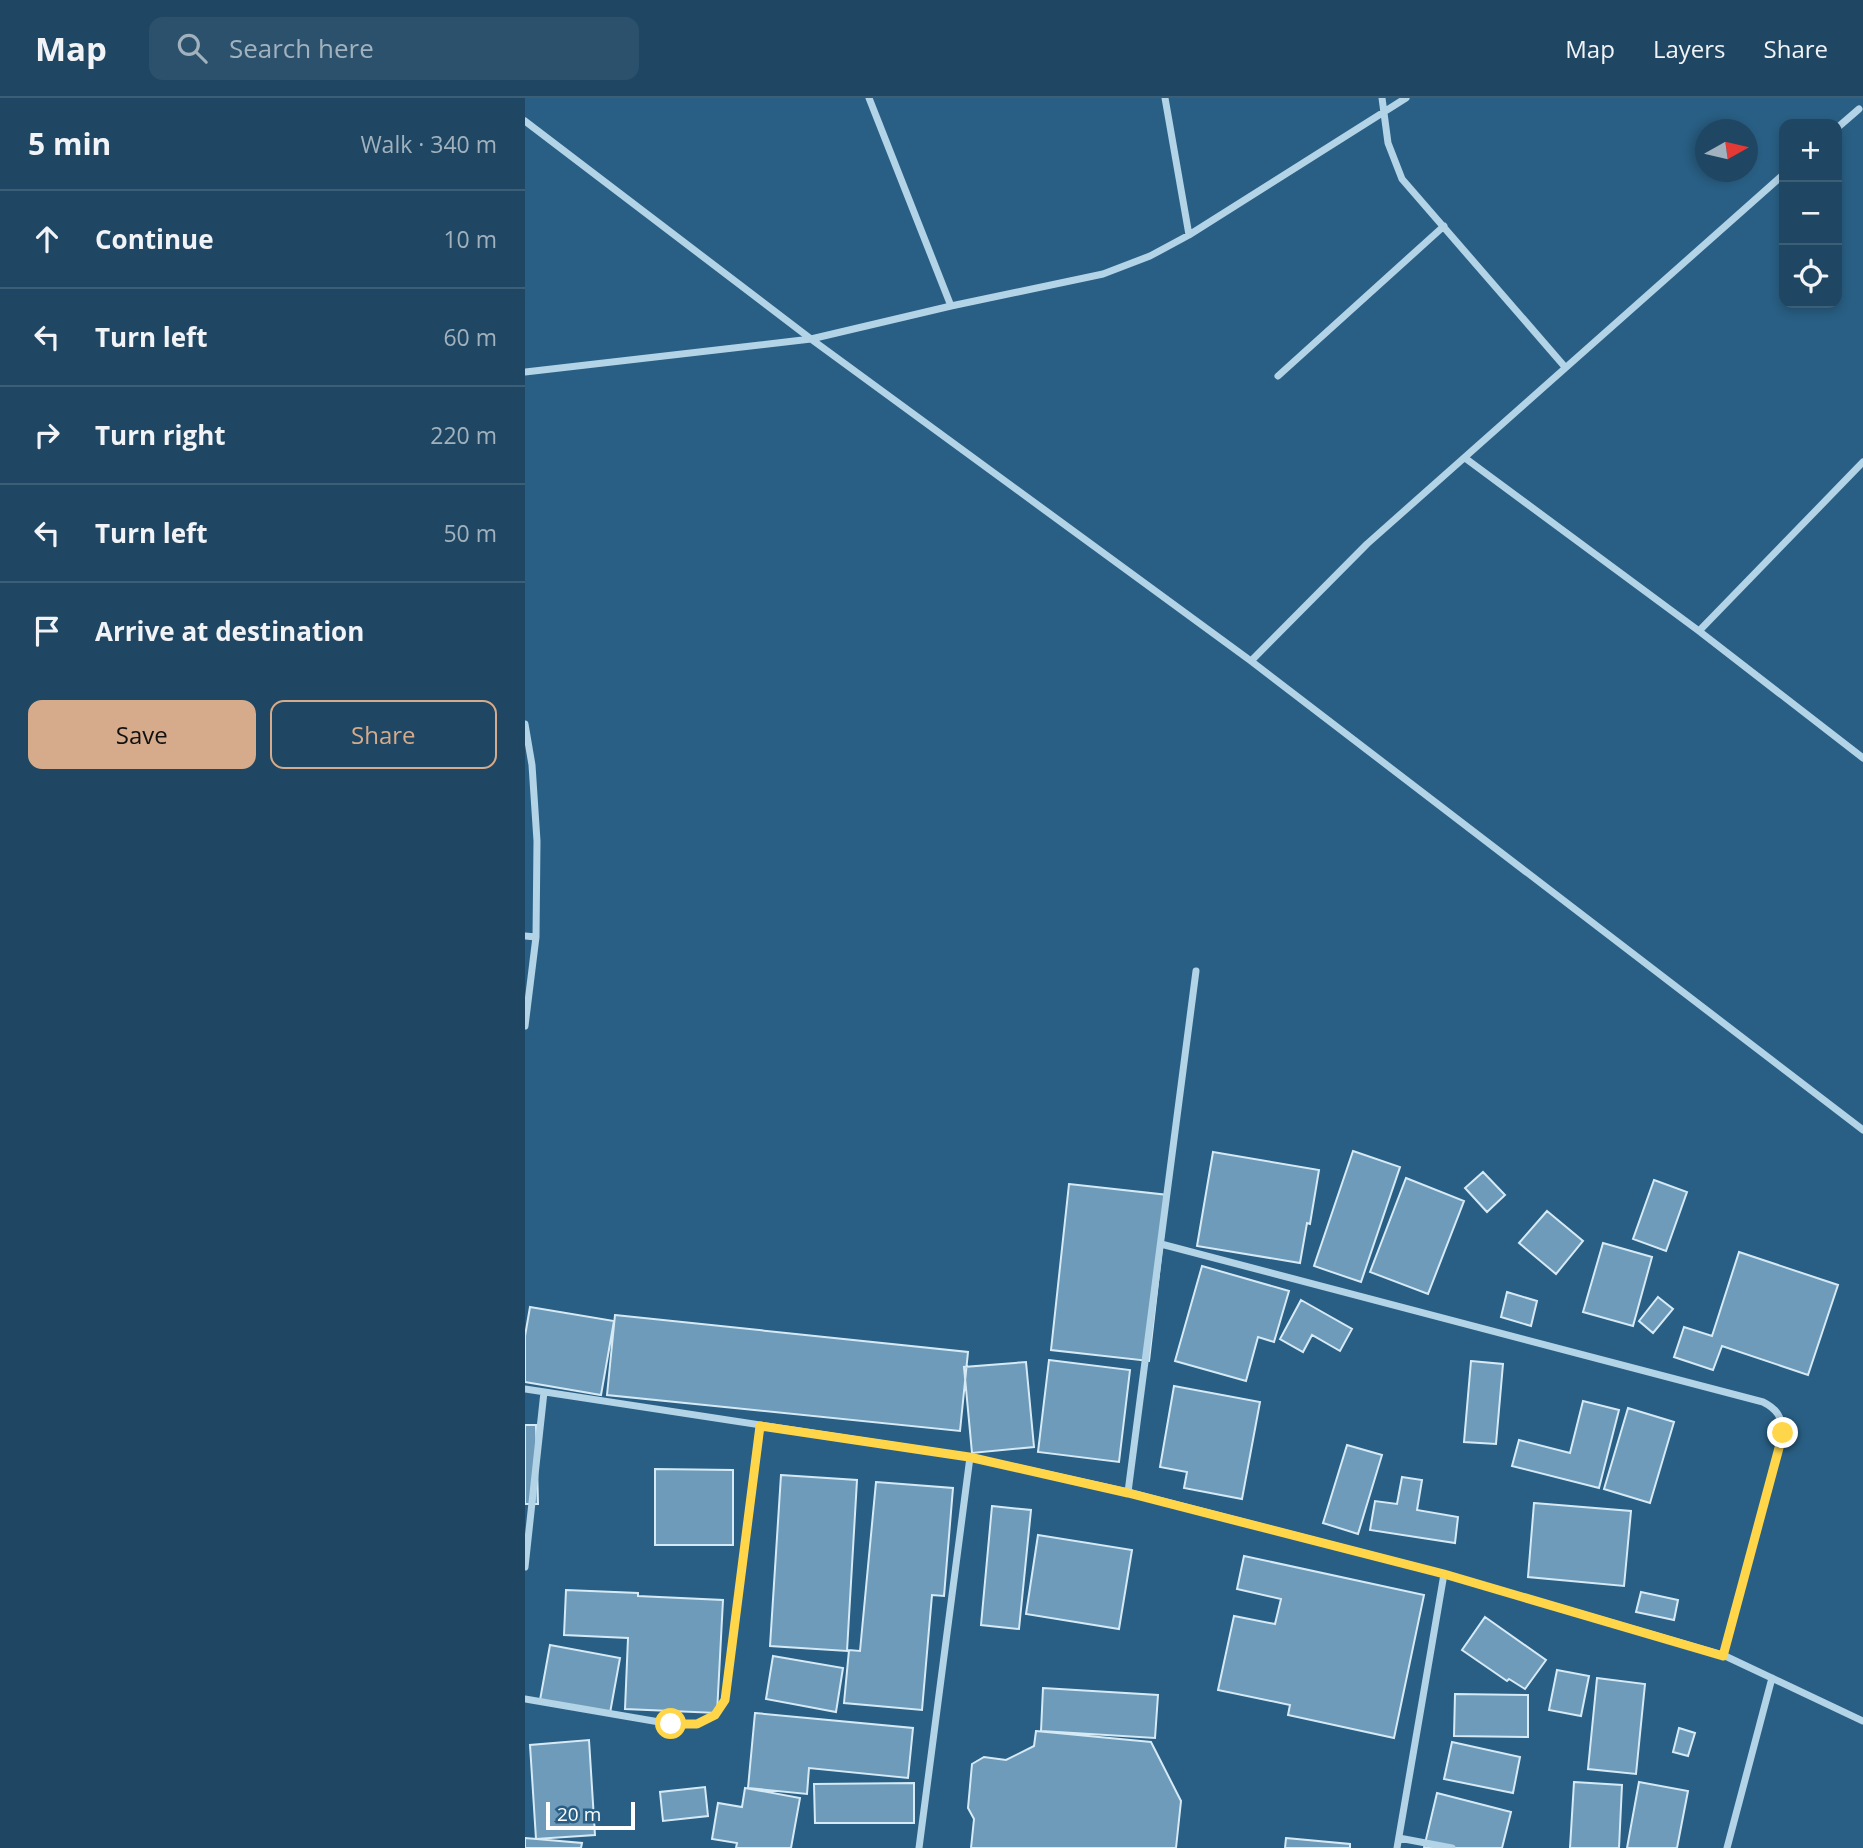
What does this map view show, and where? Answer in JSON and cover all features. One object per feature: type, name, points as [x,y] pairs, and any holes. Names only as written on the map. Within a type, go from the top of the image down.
[{"type":"street","points":[[869,98],[951,306]]},
{"type":"street","points":[[1165,98],[1189,235]]},
{"type":"street","points":[[1383,98],[1388,143],[1402,178],[1565,367]]},
{"type":"street","points":[[525,372],[811,339],[1104,274],[1150,256],[1189,235],[1406,98]]},
{"type":"street","points":[[1842,124],[1859,109]]},
{"type":"street","points":[[525,121],[811,339],[1251,661],[1863,1130]]},
{"type":"street","points":[[1251,661],[1367,544],[1779,178]]},
{"type":"street","points":[[1278,376],[1444,226]]},
{"type":"street","points":[[1465,458],[1699,631],[1863,758]]},
{"type":"street","points":[[1699,631],[1863,462]]},
{"type":"street","points":[[525,724],[532,765],[537,841],[535,937],[525,1026]]},
{"type":"street","points":[[525,936],[535,937]]},
{"type":"street","points":[[1128,1493],[1196,971]]},
{"type":"street","points":[[1161,1244],[1763,1402],[1774,1408],[1782,1420],[1783,1433],[1723,1656]]},
{"type":"street","points":[[525,1389],[969,1457],[1128,1493],[1444,1574],[1723,1656],[1863,1721]]},
{"type":"street","points":[[525,1567],[544,1392]]},
{"type":"street","points":[[525,1699],[671,1724],[697,1724],[715,1715],[725,1700],[760,1426]]},
{"type":"street","points":[[919,1848],[969,1457]]},
{"type":"street","points":[[1397,1848],[1444,1574]]},
{"type":"street","points":[[1727,1848],[1772,1678]]},
{"type":"street","points":[[1399,1838],[1452,1848]]},
{"type":"building","points":[[1353,1151],[1400,1167],[1361,1282],[1314,1266]]},
{"type":"building","points":[[1213,1152],[1319,1170],[1300,1263],[1197,1246]]},
{"type":"building","points":[[1483,1172],[1505,1195],[1487,1212],[1465,1188]]},
{"type":"building","points":[[1406,1178],[1464,1201],[1428,1294],[1370,1272]]},
{"type":"building","points":[[1654,1180],[1687,1192],[1666,1251],[1633,1239]]},
{"type":"building","points":[[1069,1184],[1168,1195],[1149,1361],[1051,1350]]},
{"type":"building","points":[[1547,1211],[1583,1241],[1556,1274],[1519,1243]]},
{"type":"building","points":[[1603,1243],[1652,1257],[1633,1326],[1583,1312]]},
{"type":"building","points":[[1739,1252],[1838,1285],[1808,1375],[1722,1346],[1713,1370],[1674,1357],[1684,1327],[1712,1336]]},
{"type":"building","points":[[1202,1266],[1289,1291],[1274,1342],[1258,1337],[1246,1381],[1175,1361]]},
{"type":"building","points":[[1507,1292],[1537,1301],[1531,1326],[1501,1317]]},
{"type":"building","points":[[1658,1297],[1673,1309],[1653,1333],[1639,1321]]},
{"type":"building","points":[[1301,1300],[1352,1329],[1340,1351],[1312,1335],[1303,1352],[1280,1339]]},
{"type":"building","points":[[530,1307],[614,1321],[601,1395],[525,1382],[525,1336]]},
{"type":"building","points":[[615,1315],[968,1352],[960,1431],[607,1395]]},
{"type":"building","points":[[1049,1360],[1130,1370],[1119,1462],[1038,1452]]},
{"type":"building","points":[[1471,1361],[1503,1364],[1496,1444],[1464,1442]]},
{"type":"building","points":[[1026,1362],[1034,1447],[972,1453],[964,1367]]},
{"type":"building","points":[[1174,1386],[1260,1402],[1242,1499],[1184,1488],[1187,1472],[1160,1467]]},
{"type":"building","points":[[1583,1401],[1619,1410],[1599,1488],[1512,1466],[1519,1440],[1570,1453]]},
{"type":"building","points":[[1628,1408],[1674,1422],[1650,1503],[1604,1489]]},
{"type":"building","points":[[525,1425],[536,1425],[538,1504],[525,1504]]},
{"type":"building","points":[[1347,1445],[1382,1455],[1358,1534],[1323,1523]]},
{"type":"building","points":[[655,1469],[733,1470],[733,1545],[655,1545]]},
{"type":"building","points":[[781,1475],[857,1480],[847,1651],[770,1646]]},
{"type":"building","points":[[1402,1477],[1422,1480],[1417,1510],[1458,1517],[1455,1543],[1370,1530],[1375,1501],[1397,1504]]},
{"type":"building","points":[[876,1482],[953,1488],[944,1596],[932,1595],[922,1710],[844,1703],[849,1650],[860,1651]]},
{"type":"building","points":[[1534,1503],[1631,1511],[1624,1586],[1528,1577]]},
{"type":"building","points":[[992,1506],[1031,1510],[1019,1629],[981,1625]]},
{"type":"building","points":[[1038,1535],[1132,1550],[1119,1629],[1026,1614]]},
{"type":"building","points":[[1244,1556],[1424,1595],[1394,1738],[1288,1715],[1290,1705],[1218,1690],[1234,1616],[1275,1624],[1281,1599],[1237,1589]]},
{"type":"building","points":[[566,1590],[723,1600],[717,1713],[625,1709],[628,1638],[564,1635]]},
{"type":"building","points":[[1641,1592],[1678,1600],[1674,1620],[1636,1612]]},
{"type":"building","points":[[1485,1617],[1546,1660],[1525,1689],[1509,1679],[1507,1681],[1462,1650]]},
{"type":"building","points":[[550,1645],[620,1658],[610,1713],[540,1700]]},
{"type":"building","points":[[773,1656],[843,1668],[836,1712],[766,1699]]},
{"type":"building","points":[[1557,1670],[1589,1676],[1581,1716],[1549,1710]]},
{"type":"building","points":[[1597,1678],[1645,1684],[1636,1774],[1588,1769]]},
{"type":"building","points":[[1043,1688],[1158,1695],[1155,1738],[1041,1731]]},
{"type":"building","points":[[1455,1694],[1528,1695],[1528,1737],[1454,1736]]},
{"type":"building","points":[[755,1713],[913,1728],[908,1778],[809,1768],[807,1794],[748,1788]]},
{"type":"building","points":[[1679,1728],[1695,1733],[1688,1756],[1673,1752]]},
{"type":"building","points":[[1036,1731],[1151,1742],[1181,1801],[1176,1848],[971,1848],[974,1819],[968,1808],[972,1764],[984,1757],[1006,1760],[1034,1746]]},
{"type":"building","points":[[589,1740],[595,1835],[536,1839],[530,1745]]},
{"type":"building","points":[[1452,1742],[1520,1757],[1513,1793],[1444,1779]]},
{"type":"building","points":[[1574,1782],[1622,1785],[1619,1848],[1570,1848]]},
{"type":"building","points":[[1639,1782],[1688,1791],[1677,1848],[1627,1848]]},
{"type":"building","points":[[914,1783],[914,1823],[815,1823],[814,1784]]},
{"type":"building","points":[[705,1787],[708,1816],[663,1821],[660,1792]]},
{"type":"building","points":[[745,1788],[800,1798],[791,1848],[736,1848],[737,1843],[712,1839],[718,1803],[742,1807]]},
{"type":"building","points":[[1437,1793],[1511,1812],[1502,1848],[1424,1848]]},
{"type":"building","points":[[525,1838],[582,1843],[581,1848],[525,1848]]},
{"type":"building","points":[[1286,1838],[1350,1844],[1350,1848],[1285,1848]]},
{"type":"route","points":[[671,1724],[697,1724],[715,1715],[725,1700],[760,1426],[969,1457],[1128,1493],[1444,1574],[1723,1656],[1783,1433]]}]
